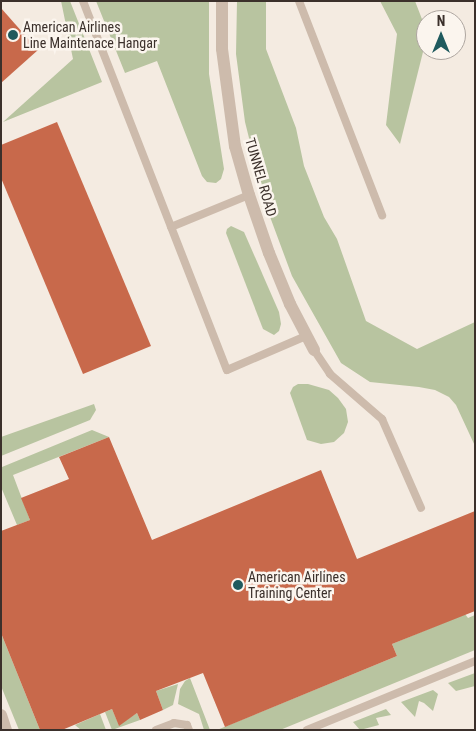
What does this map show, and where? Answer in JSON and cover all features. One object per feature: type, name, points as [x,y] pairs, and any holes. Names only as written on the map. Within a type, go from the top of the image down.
[{"type":"street","name":"TUNNEL ROAD","points":[[222,1],[222,49],[226,88],[236,146],[249,195],[269,253],[314,350]]},
{"type":"street","points":[[1,715],[6,730]]},
{"type":"lane","points":[[83,1],[227,370],[306,336]]},
{"type":"lane","points":[[299,1],[382,215]]},
{"type":"lane","points":[[171,227],[249,195]]},
{"type":"lane","points":[[314,350],[330,374],[382,419],[421,508]]},
{"type":"lane","points":[[307,730],[475,661]]},
{"type":"lane","points":[[156,730],[174,723],[187,725],[188,730]]},
{"type":"green space","points":[[61,1],[70,1],[102,82],[3,122],[73,59]]},
{"type":"green space","points":[[96,1],[209,1],[209,74],[224,169],[221,179],[216,183],[207,182],[202,176],[157,61],[125,73]]},
{"type":"green space","points":[[237,1],[266,1],[266,49],[296,128],[304,166],[324,217],[337,239],[366,321],[417,349],[475,322],[475,446],[456,405],[449,397],[435,390],[370,382],[341,363],[292,276],[266,206],[245,122],[236,54]]},
{"type":"green space","points":[[380,1],[415,1],[418,10],[416,10],[416,60],[421,60],[400,144],[386,125],[397,34]]},
{"type":"green space","points":[[231,226],[244,232],[279,312],[281,324],[279,331],[274,335],[263,329],[226,233],[227,229]]},
{"type":"green space","points":[[298,384],[308,384],[329,390],[346,409],[348,422],[344,433],[334,442],[321,444],[307,440],[290,393],[293,387]]},
{"type":"green space","points":[[94,404],[96,410],[90,420],[1,456],[1,437]]},
{"type":"green space","points":[[92,430],[109,437],[13,475],[30,520],[17,525],[1,487],[2,467]]},
{"type":"green space","points":[[465,614],[468,618],[475,615],[475,650],[280,730],[217,730],[397,656],[392,644]]},
{"type":"green space","points":[[1,633],[40,730],[19,730],[1,686]]},
{"type":"green space","points":[[475,673],[475,686],[456,691],[448,683]]},
{"type":"green space","points":[[190,678],[210,730],[204,730],[199,714],[178,704],[180,689],[185,681]]},
{"type":"green space","points":[[178,684],[173,705],[163,710],[156,691]]},
{"type":"green space","points":[[433,690],[438,694],[433,711],[419,701],[415,717],[401,702]]},
{"type":"green space","points":[[112,709],[119,725],[137,713],[140,720],[112,730],[105,712]]},
{"type":"green space","points":[[386,709],[391,715],[376,718],[379,725],[360,730],[353,722]]},
{"type":"green space","points":[[100,714],[106,730],[81,730],[75,725]]},
{"type":"building","name":"American Airlines Line Maintenace Hangar","points":[[1,8],[38,50],[1,83]]},
{"type":"building","points":[[57,122],[151,346],[83,374],[1,178],[1,145]]},
{"type":"building","name":"American Airlines Training Center","points":[[109,437],[152,540],[321,470],[357,559],[475,511],[475,611],[392,644],[397,656],[225,727],[203,673],[156,691],[163,710],[140,720],[137,713],[119,726],[112,709],[62,730],[40,730],[1,633],[1,531],[30,520],[21,498],[69,479],[59,457]]},
{"type":"place","name":"American Airlines Line Maintenace Hangar","points":[[13,35]]},
{"type":"place","name":"American Airlines Training Center","points":[[238,585]]}]
